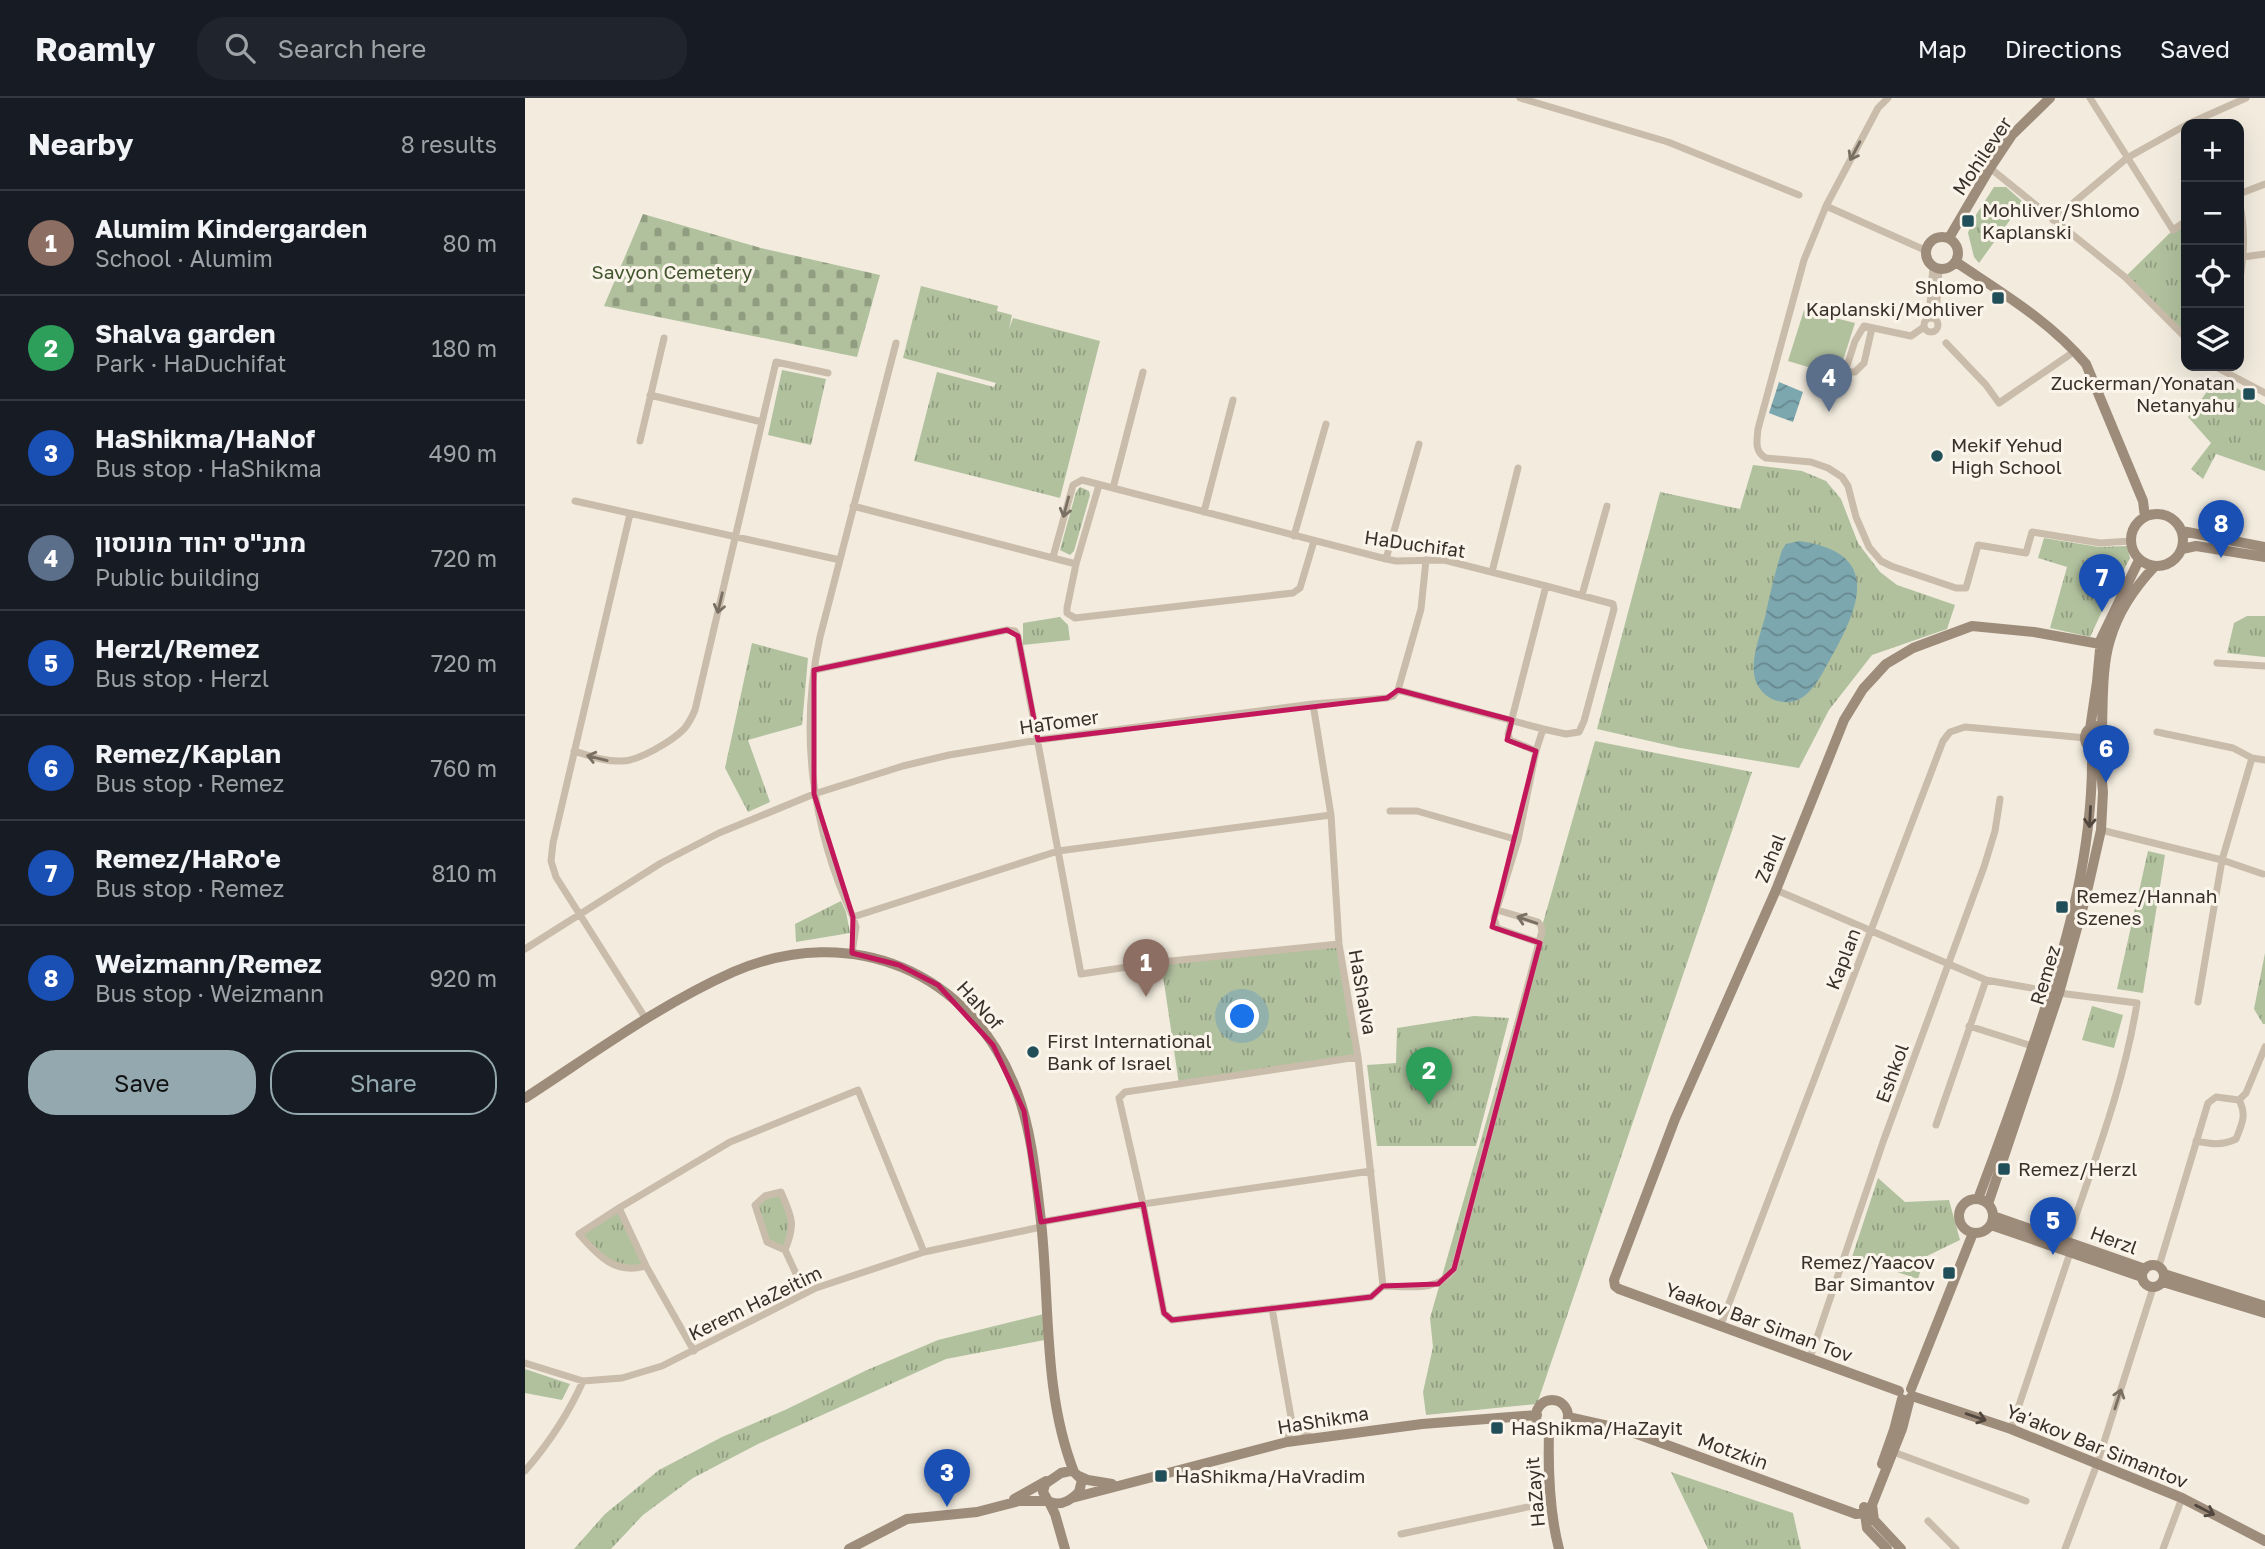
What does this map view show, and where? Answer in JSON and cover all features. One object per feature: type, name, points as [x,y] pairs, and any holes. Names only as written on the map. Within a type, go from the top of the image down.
[{"type":"street","points":[[1520,98],[1668,142],[1799,195]]},
{"type":"street","points":[[1888,98],[1878,108],[1826,205],[1804,260],[1758,429],[1756,444],[1761,456],[1811,462],[1836,473],[1848,486],[1862,533],[1881,561],[1944,585],[1966,588],[1978,545],[2026,553],[2032,532],[2100,543],[2131,541]]},
{"type":"street","name":"Mohilever","points":[[1949,238],[2012,135],[2050,98]]},
{"type":"street","points":[[2089,98],[2173,230],[2181,224]]},
{"type":"street","points":[[2200,119],[2246,98]]},
{"type":"street","points":[[2053,220],[2127,158],[2181,128]]},
{"type":"street","points":[[1990,168],[2125,277],[2181,333]]},
{"type":"street","points":[[2244,192],[2265,184]]},
{"type":"street","points":[[1826,205],[1927,251]]},
{"type":"street","points":[[1949,238],[1957,246],[1956,262],[1948,268],[1936,267],[1929,262],[1927,251],[1935,239],[1949,238]]},
{"type":"street","points":[[2244,257],[2265,254]]},
{"type":"street","points":[[1956,262],[2035,315],[2086,364],[2150,516]]},
{"type":"street","points":[[1924,327],[1929,332],[1936,330],[1938,326],[1932,318],[1936,267]]},
{"type":"street","points":[[1868,327],[1910,336],[1924,327],[1925,320],[1932,318]]},
{"type":"street","points":[[1868,327],[1864,363],[1856,372],[1845,372],[1855,341],[1868,327]]},
{"type":"street","points":[[640,441],[664,338]]},
{"type":"street","points":[[852,953],[856,927],[836,875],[814,794],[809,733],[814,670],[895,343]]},
{"type":"street","points":[[1946,343],[1986,385],[1999,403],[2075,351]]},
{"type":"street","points":[[574,751],[602,760],[630,760],[646,754],[679,734],[687,725],[695,710],[776,362],[828,373]]},
{"type":"street","points":[[2223,371],[2265,393]]},
{"type":"street","points":[[1112,488],[1143,372]]},
{"type":"street","points":[[650,395],[762,422]]},
{"type":"street","points":[[1204,512],[1233,400]]},
{"type":"street","points":[[1294,536],[1326,424]]},
{"type":"street","points":[[1387,559],[1419,444]]},
{"type":"street","points":[[1492,572],[1518,468]]},
{"type":"street","points":[[1053,557],[1073,485],[1082,480],[1099,485],[1076,564],[1067,608],[1069,616],[1079,618],[1293,593],[1300,588],[1314,541]]},
{"type":"street","name":"HaDuchifat","points":[[1099,485],[1387,559],[1444,560],[1613,604],[1614,609],[1579,732],[1566,734],[1543,729]]},
{"type":"street","points":[[575,501],[839,561]]},
{"type":"street","points":[[853,506],[1076,564]]},
{"type":"street","points":[[1582,595],[1607,506]]},
{"type":"street","points":[[630,514],[551,861],[556,877],[646,1019]]},
{"type":"street","points":[[2182,531],[2182,549],[2173,561],[2166,565],[2155,566],[2140,560],[2134,552],[2131,541],[2136,525],[2150,516],[2170,517],[2182,531],[2265,547]]},
{"type":"street","points":[[2182,549],[2196,546],[2265,557]]},
{"type":"street","points":[[1426,560],[1421,608],[1398,690],[1543,729],[1518,840],[1494,918],[1497,928],[1540,943]]},
{"type":"street","points":[[2140,560],[2100,644],[2087,744],[2096,749],[2106,746],[2109,739],[2102,727],[2109,641],[2137,584],[2155,566]]},
{"type":"street","points":[[1536,751],[1510,740],[1508,734],[1546,586]]},
{"type":"street","name":"Zahal","points":[[1614,1280],[1675,1119],[1776,890],[1844,720],[1863,689],[1886,664],[1913,648],[1972,626],[2034,632],[2100,644]]},
{"type":"street","points":[[814,670],[973,636],[1015,631],[1081,974],[1161,962],[1339,944]]},
{"type":"street","points":[[2217,663],[2265,666]]},
{"type":"street","name":"HaTomer","points":[[525,949],[685,849],[814,794],[903,766],[949,755],[1038,740],[1313,704],[1387,698],[1398,690]]},
{"type":"street","name":"HaShalva","points":[[1313,704],[1331,815],[1339,944],[1358,1057],[1383,1286]]},
{"type":"street","name":"Kaplan","points":[[1720,1327],[1943,741],[1950,732],[1965,727],[2088,733]]},
{"type":"street","points":[[2088,733],[2102,727]]},
{"type":"street","points":[[2157,732],[2233,748],[2252,758],[2265,760]]},
{"type":"street","name":"Remez","points":[[1988,1205],[2086,896],[2101,830],[2103,792],[2096,749]]},
{"type":"street","name":"Remez","points":[[2055,992],[2089,832],[2096,749]]},
{"type":"street","points":[[2198,1002],[2223,860],[2252,758]]},
{"type":"street","name":"Eshkol","points":[[1810,1358],[1883,1142],[1984,867],[1995,831],[2000,799]]},
{"type":"street","points":[[1390,811],[1417,811],[1518,840]]},
{"type":"street","points":[[853,917],[1058,850],[1331,815]]},
{"type":"street","points":[[2101,830],[2223,860],[2263,874]]},
{"type":"street","points":[[1776,890],[1986,980],[2137,1003],[2131,1039],[2108,1122],[2011,1429]]},
{"type":"street","points":[[1358,1057],[1125,1092],[1119,1098],[1164,1313],[1172,1320],[1371,1297],[1383,1286],[1418,1287],[1438,1284],[1447,1279],[1454,1269],[1542,931],[1538,922],[1497,909]]},
{"type":"street","name":"HaNof","points":[[525,1098],[646,1019],[734,972],[768,960],[813,951],[852,953],[899,965],[938,985],[960,1002],[993,1045],[1011,1077],[1024,1111],[1041,1224],[1056,1408],[1067,1455],[1076,1474]]},
{"type":"street","points":[[1936,1125],[1986,980]]},
{"type":"street","points":[[1969,1026],[2036,1048]]},
{"type":"street","points":[[2239,1100],[2246,1093],[2265,1047]]},
{"type":"street","name":"Remez","points":[[1978,1199],[2036,1048]]},
{"type":"street","points":[[646,1266],[632,1270],[612,1264],[593,1251],[579,1234],[730,1142],[858,1090],[924,1252]]},
{"type":"street","points":[[2066,1549],[2098,1464],[2153,1288],[2162,1274],[2208,1103],[2216,1097],[2239,1100]]},
{"type":"street","points":[[2196,1142],[2216,1145],[2237,1139],[2244,1110],[2239,1100]]},
{"type":"street","name":"Kerem HaZeitim","points":[[525,1363],[583,1381],[622,1378],[662,1366],[805,1293],[924,1252],[1041,1224],[1143,1204],[1371,1171]]},
{"type":"street","points":[[785,1250],[793,1232],[791,1215],[781,1192],[765,1196],[755,1205],[767,1242],[785,1250],[805,1293]]},
{"type":"street","points":[[1978,1199],[1988,1205],[1992,1220],[1983,1232],[1973,1233],[1963,1228],[1959,1213],[1964,1204],[1978,1199]]},
{"type":"street","points":[[619,1208],[646,1266],[694,1351]]},
{"type":"street","name":"Herzl","points":[[1992,1220],[2143,1273]]},
{"type":"street","points":[[1887,1549],[1867,1528],[1867,1508],[1890,1451],[1907,1395],[1973,1233]]},
{"type":"street","points":[[2153,1288],[2145,1283],[2143,1273],[2150,1266],[2162,1274],[2265,1313]]},
{"type":"street","points":[[2162,1274],[2265,1306]]},
{"type":"street","name":"Yaakov Bar Siman Tov","points":[[1614,1280],[1619,1290],[1907,1395]]},
{"type":"street","points":[[1272,1308],[1292,1423],[1287,1442]]},
{"type":"street","points":[[525,1471],[565,1419],[583,1381]]},
{"type":"street","name":"Ya'akov Bar Simantov","points":[[1907,1395],[2011,1429],[2182,1498],[2265,1541]]},
{"type":"street","points":[[1553,1400],[1566,1407],[1568,1417],[1562,1428],[1549,1431],[1538,1423],[1537,1415],[1541,1404],[1553,1400]]},
{"type":"street","name":"HaShikma","points":[[1069,1500],[1287,1442],[1422,1424],[1537,1415]]},
{"type":"street","name":"Motzkin","points":[[1568,1417],[1626,1430],[1845,1511],[1867,1508]]},
{"type":"street","points":[[1292,1423],[1312,1438]]},
{"type":"street","name":"HaZayit","points":[[1549,1431],[1548,1468],[1559,1549]]},
{"type":"street","points":[[1890,1451],[2026,1501]]},
{"type":"street","points":[[1004,1505],[1061,1473],[1066,1466],[1067,1455]]},
{"type":"street","points":[[1061,1473],[1120,1485]]},
{"type":"street","points":[[1060,1529],[1062,1510],[1081,1489],[1081,1480],[1076,1474]]},
{"type":"street","points":[[1048,1480],[1043,1492],[1060,1529],[1065,1549]]},
{"type":"street","points":[[2163,1549],[2182,1498]]},
{"type":"street","points":[[849,1549],[907,1519],[977,1511],[1029,1500],[1056,1504],[1069,1500]]},
{"type":"street","points":[[1401,1534],[1551,1502]]},
{"type":"street","points":[[1867,1508],[1874,1520],[1901,1549]]},
{"type":"street","points":[[1928,1521],[1956,1549]]},
{"type":"highlighted area","points":[[1007,630],[1018,636],[1038,740],[1387,698],[1398,690],[1512,720],[1507,740],[1536,751],[1492,927],[1540,943],[1454,1269],[1438,1284],[1383,1286],[1371,1297],[1172,1320],[1164,1313],[1143,1204],[1041,1222],[1024,1111],[993,1045],[938,985],[899,965],[852,953],[853,917],[814,794],[814,670]]},
{"type":"green space","points":[[1994,187],[2006,187],[2023,202],[1979,263],[1974,257],[1968,233],[1972,221]]},
{"type":"green space","name":"Savyon Cemetery","points":[[643,214],[761,248],[880,275],[857,357],[604,306]]},
{"type":"green space","points":[[2181,224],[2181,333],[2125,277]]},
{"type":"green space","points":[[921,286],[998,306],[997,311],[1012,315],[1009,329],[1013,318],[1100,341],[1060,498],[914,461],[937,372],[994,387],[996,383],[903,358]]},
{"type":"green space","points":[[1804,310],[1855,323],[1838,376],[1788,361]]},
{"type":"green space","points":[[782,370],[826,379],[811,445],[768,435]]},
{"type":"green space","points":[[2218,377],[2265,405],[2265,471],[2216,454],[2203,479],[2191,469],[2211,443],[2188,417]]},
{"type":"green space","points":[[1753,465],[1802,471],[1826,481],[1841,499],[1858,543],[1880,572],[1897,585],[1955,605],[1947,629],[1872,655],[1829,710],[1799,768],[1680,748],[1597,729],[1660,492],[1740,509]]},
{"type":"green space","points":[[1080,487],[1089,491],[1090,495],[1074,551],[1070,555],[1060,550],[1076,492]]},
{"type":"green space","points":[[2044,538],[2099,547],[2127,546],[2130,558],[2090,637],[2050,628],[2067,567],[2038,558]]},
{"type":"green space","points":[[2247,616],[2265,616],[2265,657],[2227,653],[2234,623]]},
{"type":"green space","points":[[1060,617],[1068,625],[1070,640],[1023,645],[1023,623]]},
{"type":"green space","points":[[752,643],[808,658],[802,725],[748,740],[770,802],[748,812],[725,768]]},
{"type":"green space","points":[[1595,741],[1752,772],[1537,1404],[1426,1415],[1423,1392],[1433,1347],[1430,1318]]},
{"type":"green space","points":[[2148,851],[2165,855],[2143,993],[2117,989]]},
{"type":"green space","points":[[841,901],[850,933],[796,942],[795,924]]},
{"type":"green space","points":[[1339,944],[1358,1057],[1179,1084],[1161,962]]},
{"type":"green space","points":[[2265,953],[2265,1024],[2263,1024],[2254,1009]]},
{"type":"green space","points":[[2092,1006],[2123,1015],[2114,1048],[2082,1040]]},
{"type":"green space","points":[[1474,1016],[1509,1018],[1476,1146],[1377,1146],[1367,1065],[1396,1063],[1397,1028]]},
{"type":"green space","points":[[1878,1178],[1905,1202],[1949,1200],[1960,1240],[1925,1257],[1918,1279],[1852,1257]]},
{"type":"green space","points":[[781,1192],[791,1215],[785,1250],[767,1242],[755,1205],[765,1196]]},
{"type":"green space","points":[[619,1208],[646,1266],[612,1264],[579,1234]]},
{"type":"green space","points":[[1048,1313],[1050,1339],[946,1359],[758,1444],[693,1478],[643,1515],[611,1549],[574,1549],[605,1514],[659,1470],[722,1437],[938,1340]]},
{"type":"green space","points":[[525,1369],[570,1384],[562,1400],[525,1393]]},
{"type":"green space","points":[[1671,1472],[1793,1513],[1801,1549],[1708,1549]]},
{"type":"water","points":[[1779,382],[1803,392],[1793,422],[1769,413]]},
{"type":"water","points":[[1799,541],[1824,547],[1842,556],[1852,567],[1857,581],[1856,597],[1843,634],[1816,683],[1799,699],[1784,702],[1769,698],[1759,688],[1754,664],[1782,550],[1786,544]]},
{"type":"place","name":"Mohliver/Shlomo Kaplanski","points":[[1968,221]]},
{"type":"place","name":"Shlomo Kaplanski/Mohliver","points":[[1998,298]]},
{"type":"place","name":"Zuckerman/Yonatan Netanyahu","points":[[2249,394]]},
{"type":"place","name":"מתנ\"ס יהוד מונוסון","points":[[1829,412]]},
{"type":"place","name":"Mekif Yehud High School","points":[[1937,456]]},
{"type":"place","name":"Weizmann/Remez","points":[[2221,558]]},
{"type":"place","name":"Remez/HaRo'e","points":[[2102,612]]},
{"type":"place","name":"Remez/Kaplan","points":[[2106,783]]},
{"type":"place","name":"Remez/Hannah Szenes","points":[[2062,907]]},
{"type":"place","name":"Alumim Kindergarden","points":[[1146,997]]},
{"type":"place","name":"First International Bank of Israel","points":[[1033,1052]]},
{"type":"place","name":"Shalva garden","points":[[1429,1105]]},
{"type":"place","name":"Remez/Herzl","points":[[2004,1169]]},
{"type":"place","name":"Herzl/Remez","points":[[2053,1255]]},
{"type":"place","name":"Remez/Yaacov Bar Simantov","points":[[1949,1273]]},
{"type":"place","name":"HaShikma/HaZayit","points":[[1497,1428]]},
{"type":"place","name":"HaShikma/HaVradim","points":[[1161,1476]]},
{"type":"place","name":"HaShikma/HaNof","points":[[947,1507]]}]
